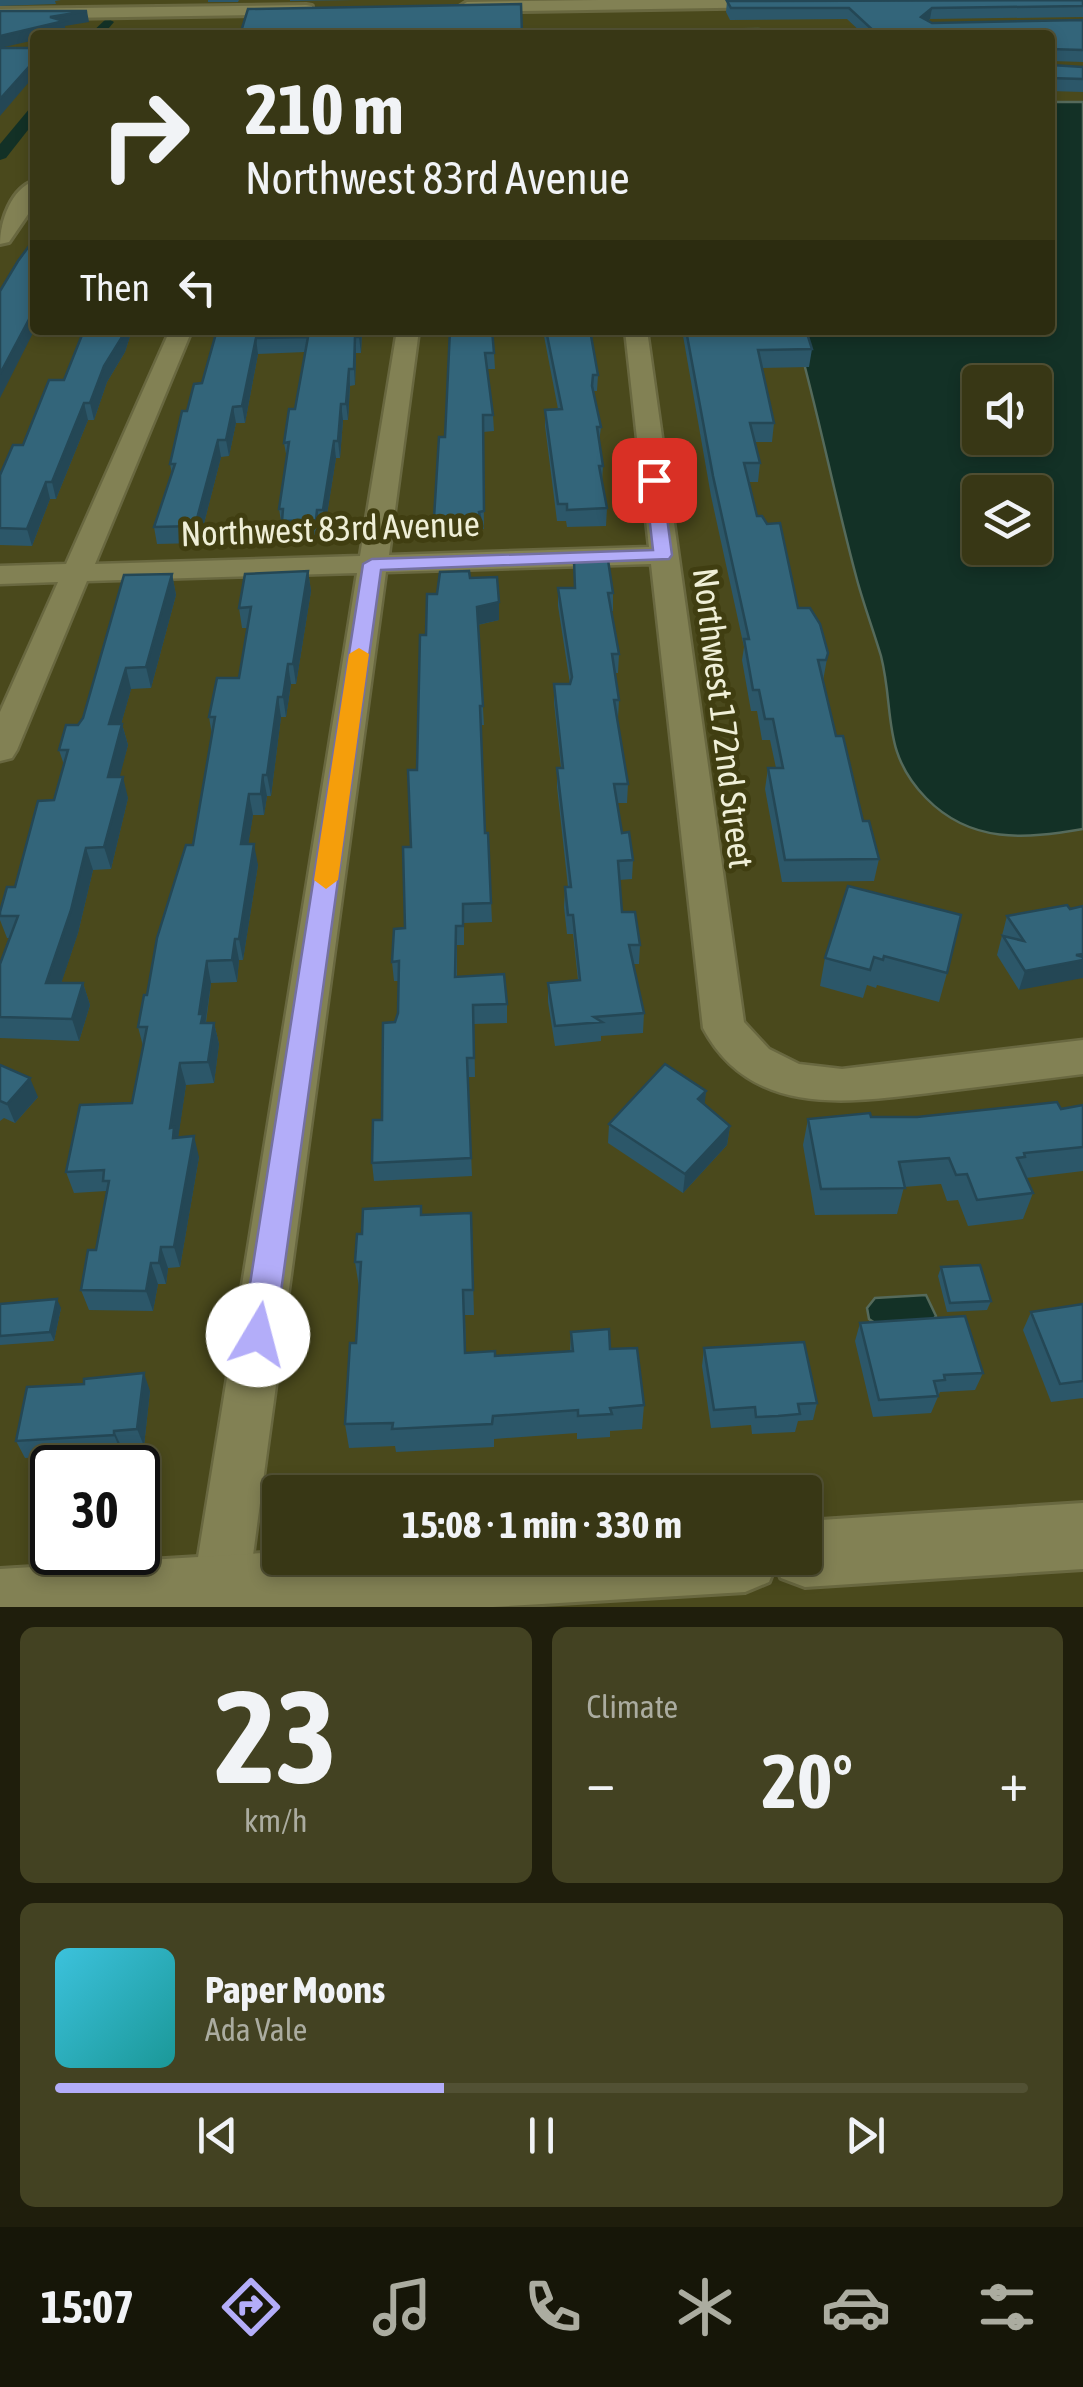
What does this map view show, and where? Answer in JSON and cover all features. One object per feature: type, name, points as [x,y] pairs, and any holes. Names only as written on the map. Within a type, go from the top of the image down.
[{"type":"street","points":[[449,8],[800,2]]},
{"type":"street","points":[[148,30],[165,6]]},
{"type":"street","points":[[0,14],[165,6],[316,10]]},
{"type":"street","points":[[0,237],[30,195]]},
{"type":"street","points":[[0,750],[179,335]]},
{"type":"street","points":[[220,1599],[407,335]]},
{"type":"street","name":"Northwest 172nd Street","points":[[637,335],[724,1028],[754,1061],[793,1080],[842,1086],[1083,1056]]},
{"type":"street","name":"Northwest 83rd Avenue","points":[[0,576],[662,555]]},
{"type":"street","points":[[822,1553],[1083,1536]]},
{"type":"street","points":[[0,1603],[220,1599],[527,1575]]},
{"type":"shaded area","points":[[1055,102],[1083,102],[1083,829],[1020,836],[980,831],[943,813],[926,798],[912,781],[896,748],[881,656],[856,576],[796,335],[1055,335]]},
{"type":"shaded area","points":[[926,1295],[936,1316],[925,1329],[881,1327],[869,1319],[867,1308],[875,1298]]},
{"type":"building","points":[[1083,0],[1083,6],[932,8],[921,17],[932,23],[1083,20],[1083,50],[1055,49],[1055,30],[873,30],[849,8],[731,8],[727,1]]},
{"type":"building","points":[[521,4],[522,30],[242,30],[248,9]]},
{"type":"building","points":[[0,11],[87,11],[50,17],[64,21],[0,36]]},
{"type":"building","points":[[0,48],[30,48],[30,66],[0,99]]},
{"type":"building","points":[[1055,65],[1083,67],[1083,79],[1055,78]]},
{"type":"building","points":[[30,245],[30,317],[0,374],[0,291]]},
{"type":"building","points":[[82,335],[123,335],[104,366],[90,403],[84,403],[52,482],[46,482],[27,529],[0,528],[0,475],[13,445],[23,445],[49,380],[64,380]]},
{"type":"building","points":[[216,335],[359,335],[355,337],[354,369],[349,369],[346,404],[341,404],[338,441],[334,441],[323,510],[317,510],[316,520],[282,521],[283,509],[279,509],[289,442],[284,443],[289,409],[295,409],[308,337],[256,338],[242,406],[233,407],[226,440],[218,440],[195,526],[154,527],[175,464],[170,464],[182,411],[187,411],[194,384],[202,383]]},
{"type":"building","points":[[450,335],[492,335],[494,353],[485,353],[493,415],[483,415],[484,511],[479,512],[480,517],[434,518],[439,437],[445,437]]},
{"type":"building","points":[[547,335],[591,335],[598,375],[593,375],[592,386],[601,427],[597,427],[603,466],[599,466],[607,508],[567,510],[567,504],[558,504],[545,410],[562,409]]},
{"type":"building","points":[[687,335],[808,335],[812,349],[758,350],[774,423],[750,423],[760,463],[744,463],[757,516],[762,516],[767,524],[780,523],[798,608],[810,608],[820,624],[828,653],[826,660],[818,660],[836,736],[843,736],[863,821],[869,821],[879,859],[785,860],[768,768],[783,768],[773,719],[765,719],[759,690],[753,690],[744,639],[749,639]]},
{"type":"building","points":[[608,560],[613,593],[608,593],[619,654],[612,654],[619,700],[614,700],[628,784],[614,784],[622,833],[629,832],[633,860],[618,861],[622,912],[635,912],[640,945],[629,945],[644,1013],[594,1017],[602,1022],[555,1026],[548,983],[580,980],[573,915],[568,915],[565,887],[571,887],[557,768],[563,768],[554,684],[570,684],[572,677],[558,588],[575,588],[574,561]]},
{"type":"building","points":[[308,571],[293,664],[288,664],[283,697],[278,697],[267,775],[263,775],[261,794],[249,794],[241,844],[254,844],[239,939],[235,939],[232,960],[207,961],[199,1014],[203,1014],[201,1023],[214,1023],[208,1062],[180,1063],[170,1128],[174,1127],[173,1138],[194,1136],[174,1247],[161,1247],[159,1263],[151,1263],[146,1291],[81,1290],[88,1250],[96,1250],[109,1181],[103,1181],[104,1170],[66,1172],[80,1105],[132,1103],[147,1027],[138,1027],[144,995],[186,845],[193,845],[215,717],[209,717],[217,678],[239,678],[251,607],[239,608],[245,574]]},
{"type":"building","points":[[469,571],[470,578],[497,577],[499,602],[477,607],[491,903],[463,904],[463,926],[456,926],[455,977],[504,974],[507,1004],[473,1005],[474,1058],[467,1058],[471,1158],[372,1163],[373,1120],[382,1120],[383,1023],[395,1022],[398,1013],[399,961],[392,962],[394,929],[405,928],[403,847],[411,847],[408,770],[417,770],[420,635],[426,635],[427,594],[437,594],[440,572]]},
{"type":"building","points":[[172,574],[146,667],[126,668],[109,724],[122,724],[108,777],[123,777],[104,847],[86,848],[71,910],[46,983],[83,983],[72,1019],[0,1017],[0,964],[18,916],[0,916],[7,887],[15,887],[38,801],[54,800],[68,750],[59,750],[66,725],[78,725],[83,718],[124,575]]},
{"type":"building","points":[[848,886],[961,915],[947,973],[884,956],[883,960],[874,957],[870,970],[825,958]]},
{"type":"building","points":[[1067,905],[1070,909],[1083,906],[1083,954],[1076,955],[1083,960],[1025,971],[1003,936],[1024,941],[1007,916]]},
{"type":"building","points":[[665,1064],[706,1091],[698,1099],[730,1126],[685,1174],[609,1124]]},
{"type":"building","points":[[0,1065],[30,1078],[7,1104],[0,1101]]},
{"type":"building","points":[[1057,1102],[1061,1109],[1083,1105],[1083,1147],[1024,1153],[1025,1157],[1017,1158],[1033,1193],[977,1200],[967,1174],[956,1175],[949,1158],[899,1162],[905,1188],[821,1189],[808,1119],[870,1113],[871,1117],[917,1117]]},
{"type":"building","points":[[421,1206],[421,1215],[471,1213],[473,1290],[463,1290],[465,1353],[495,1351],[495,1356],[573,1351],[571,1332],[609,1329],[610,1349],[637,1348],[644,1405],[610,1408],[612,1414],[578,1416],[578,1410],[493,1416],[492,1424],[392,1429],[393,1423],[345,1424],[350,1343],[356,1343],[361,1262],[355,1262],[363,1209]]},
{"type":"building","points":[[980,1265],[991,1301],[950,1303],[941,1267]]},
{"type":"building","points":[[57,1299],[50,1332],[0,1336],[0,1304]]},
{"type":"building","points":[[1083,1304],[1083,1381],[1060,1384],[1031,1312]]},
{"type":"building","points":[[965,1316],[983,1373],[944,1375],[945,1380],[934,1381],[938,1396],[879,1400],[860,1323]]},
{"type":"building","points":[[804,1342],[817,1403],[798,1404],[800,1414],[778,1416],[756,1417],[755,1407],[714,1410],[704,1348]]},
{"type":"building","points":[[144,1373],[137,1429],[114,1431],[114,1435],[16,1441],[27,1387],[84,1384],[84,1379]]},
{"type":"waterway","points":[[100,30],[107,22]]},
{"type":"waterway","points":[[0,155],[30,117]]},
{"type":"slow traffic","points":[[326,880],[359,654]]},
{"type":"route","points":[[258,1335],[372,564],[662,555],[654,480]]}]
